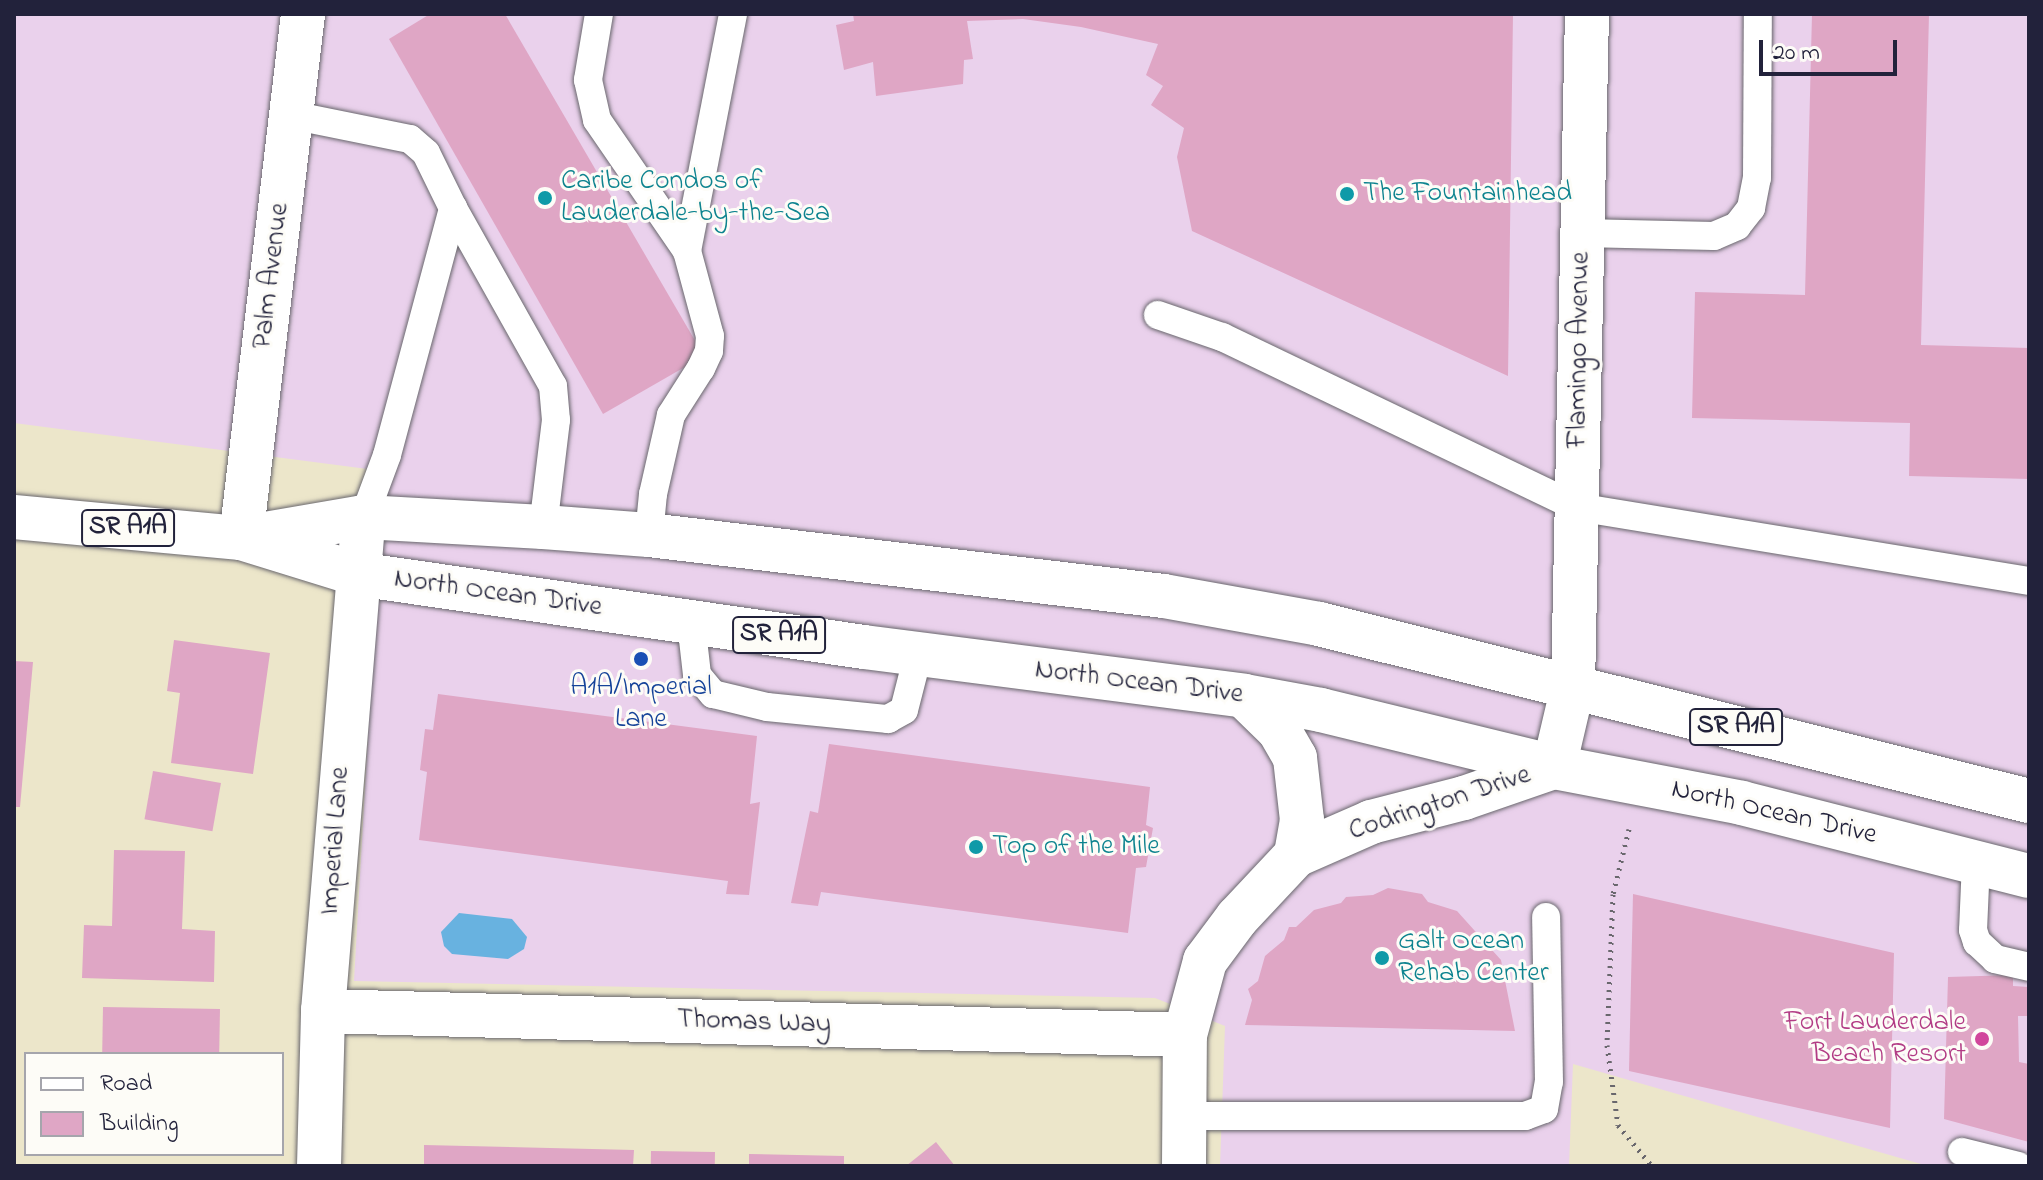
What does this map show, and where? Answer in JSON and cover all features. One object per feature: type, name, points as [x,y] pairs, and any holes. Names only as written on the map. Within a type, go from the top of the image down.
[{"type":"main road","name":"Palm Avenue","points":[[241,538],[303,14]]},
{"type":"main road","name":"Flamingo Avenue","points":[[1573,686],[1587,14]]},
{"type":"main road","name":"North Ocean Drive","points":[[14,517],[241,538],[357,574],[918,655],[1244,696],[1321,710],[1554,767],[1742,803],[2029,876]]},
{"type":"main road","name":"North Ocean Drive","points":[[241,538],[364,517],[543,527],[649,535],[1164,596],[1319,624],[2029,801]]},
{"type":"main road","name":"Imperial Lane","points":[[319,1166],[323,1011],[364,517]]},
{"type":"main road","name":"Codrington Drive","points":[[1184,1166],[1185,1035],[1205,961],[1237,918],[1296,855],[1371,822],[1464,798],[1554,767],[1573,686]]},
{"type":"main road","points":[[1244,696],[1279,730],[1295,758],[1302,820],[1296,855]]},
{"type":"main road","name":"Thomas Way","points":[[323,1011],[1185,1035]]},
{"type":"lane","points":[[599,14],[588,80],[597,120],[687,251],[710,336],[709,351],[671,415],[653,494],[649,535]]},
{"type":"lane","points":[[687,251],[733,14]]},
{"type":"lane","points":[[1582,233],[1714,236],[1737,226],[1751,208],[1757,178],[1758,14]]},
{"type":"lane","points":[[291,115],[410,139],[426,153],[453,208],[553,386],[556,420],[543,527]]},
{"type":"lane","points":[[364,517],[387,455],[453,208]]},
{"type":"lane","points":[[1158,315],[1222,337],[1577,507],[2029,581]]},
{"type":"lane","points":[[691,622],[697,675],[713,694],[767,707],[888,719],[904,710],[918,655]]},
{"type":"lane","points":[[1976,862],[1973,930],[1977,942],[1995,959],[2029,967]]},
{"type":"lane","points":[[1185,1116],[1525,1116],[1544,1109],[1549,1082],[1546,917]]},
{"type":"lane","points":[[1962,1152],[2018,1166]]},
{"type":"path","points":[[1629,829],[1613,894],[1607,1045],[1618,1125],[1652,1166]]},
{"type":"shaded area","points":[[14,14],[2029,14],[2029,1166],[1928,1166],[1573,1064],[1569,1166],[1220,1166],[1225,1026],[1155,998],[354,981],[383,471],[14,423]]},
{"type":"water","points":[[459,913],[512,919],[527,937],[524,949],[508,959],[452,954],[444,946],[441,932]]},
{"type":"building","name":"Caribe Condos of Lauderdale-by-the-Sea","points":[[430,14],[505,14],[704,356],[603,414],[389,39]]},
{"type":"building","name":"The Fountainhead","points":[[853,14],[1513,14],[1508,376],[1192,231],[1177,157],[1184,128],[1151,105],[1163,86],[1146,75],[1158,44],[1081,27],[1023,19],[967,21],[973,59],[964,60],[963,84],[876,96],[873,62],[844,70],[836,25],[854,21]]},
{"type":"building","points":[[1812,14],[1929,14],[1921,345],[2029,348],[2029,479],[1909,476],[1910,423],[1692,418],[1695,292],[1805,295]]},
{"type":"building","points":[[174,640],[270,653],[253,774],[171,763],[180,693],[167,691]]},
{"type":"building","points":[[14,661],[33,662],[20,807],[14,807]]},
{"type":"building","points":[[438,694],[757,736],[750,804],[760,802],[749,895],[726,894],[728,881],[419,840],[427,772],[420,770],[425,729],[433,730]]},
{"type":"building","name":"Top of the Mile","points":[[829,744],[1150,787],[1146,825],[1153,828],[1146,867],[1136,868],[1128,933],[821,892],[818,906],[791,903],[810,811],[818,813]]},
{"type":"building","points":[[153,771],[221,783],[212,831],[144,819]]},
{"type":"building","points":[[114,850],[185,851],[182,929],[215,931],[214,982],[82,978],[84,925],[112,926]]},
{"type":"building","name":"Galt Ocean Rehab Center","points":[[1388,888],[1422,894],[1428,902],[1457,911],[1501,960],[1515,1031],[1245,1025],[1252,1000],[1248,989],[1258,981],[1265,956],[1284,940],[1289,927],[1296,927],[1314,910],[1341,903],[1346,897],[1373,895]]},
{"type":"building","points":[[1633,894],[1894,953],[1890,1128],[1629,1071]]},
{"type":"building","name":"Fort Lauderdale Beach Resort","points":[[2013,975],[2013,986],[2029,987],[2029,1016],[2018,1016],[2019,1062],[2029,1064],[2029,1142],[1944,1119],[1948,977]]},
{"type":"building","points":[[103,1007],[220,1009],[219,1052],[102,1052]]},
{"type":"building","points":[[936,1142],[955,1166],[906,1166]]},
{"type":"building","points":[[424,1145],[634,1150],[633,1166],[424,1166]]},
{"type":"building","points":[[651,1151],[715,1152],[715,1166],[651,1166]]},
{"type":"building","points":[[749,1154],[844,1156],[844,1166],[749,1166]]},
{"type":"place","name":"The Fountainhead","points":[[1347,194]]},
{"type":"place","name":"Caribe Condos of Lauderdale-by-the-Sea","points":[[545,198]]},
{"type":"place","name":"A1A/Imperial Lane","points":[[641,659]]},
{"type":"place","name":"Top of the Mile","points":[[976,847]]},
{"type":"place","name":"Galt Ocean Rehab Center","points":[[1382,958]]},
{"type":"place","name":"Fort Lauderdale Beach Resort","points":[[1982,1039]]}]
